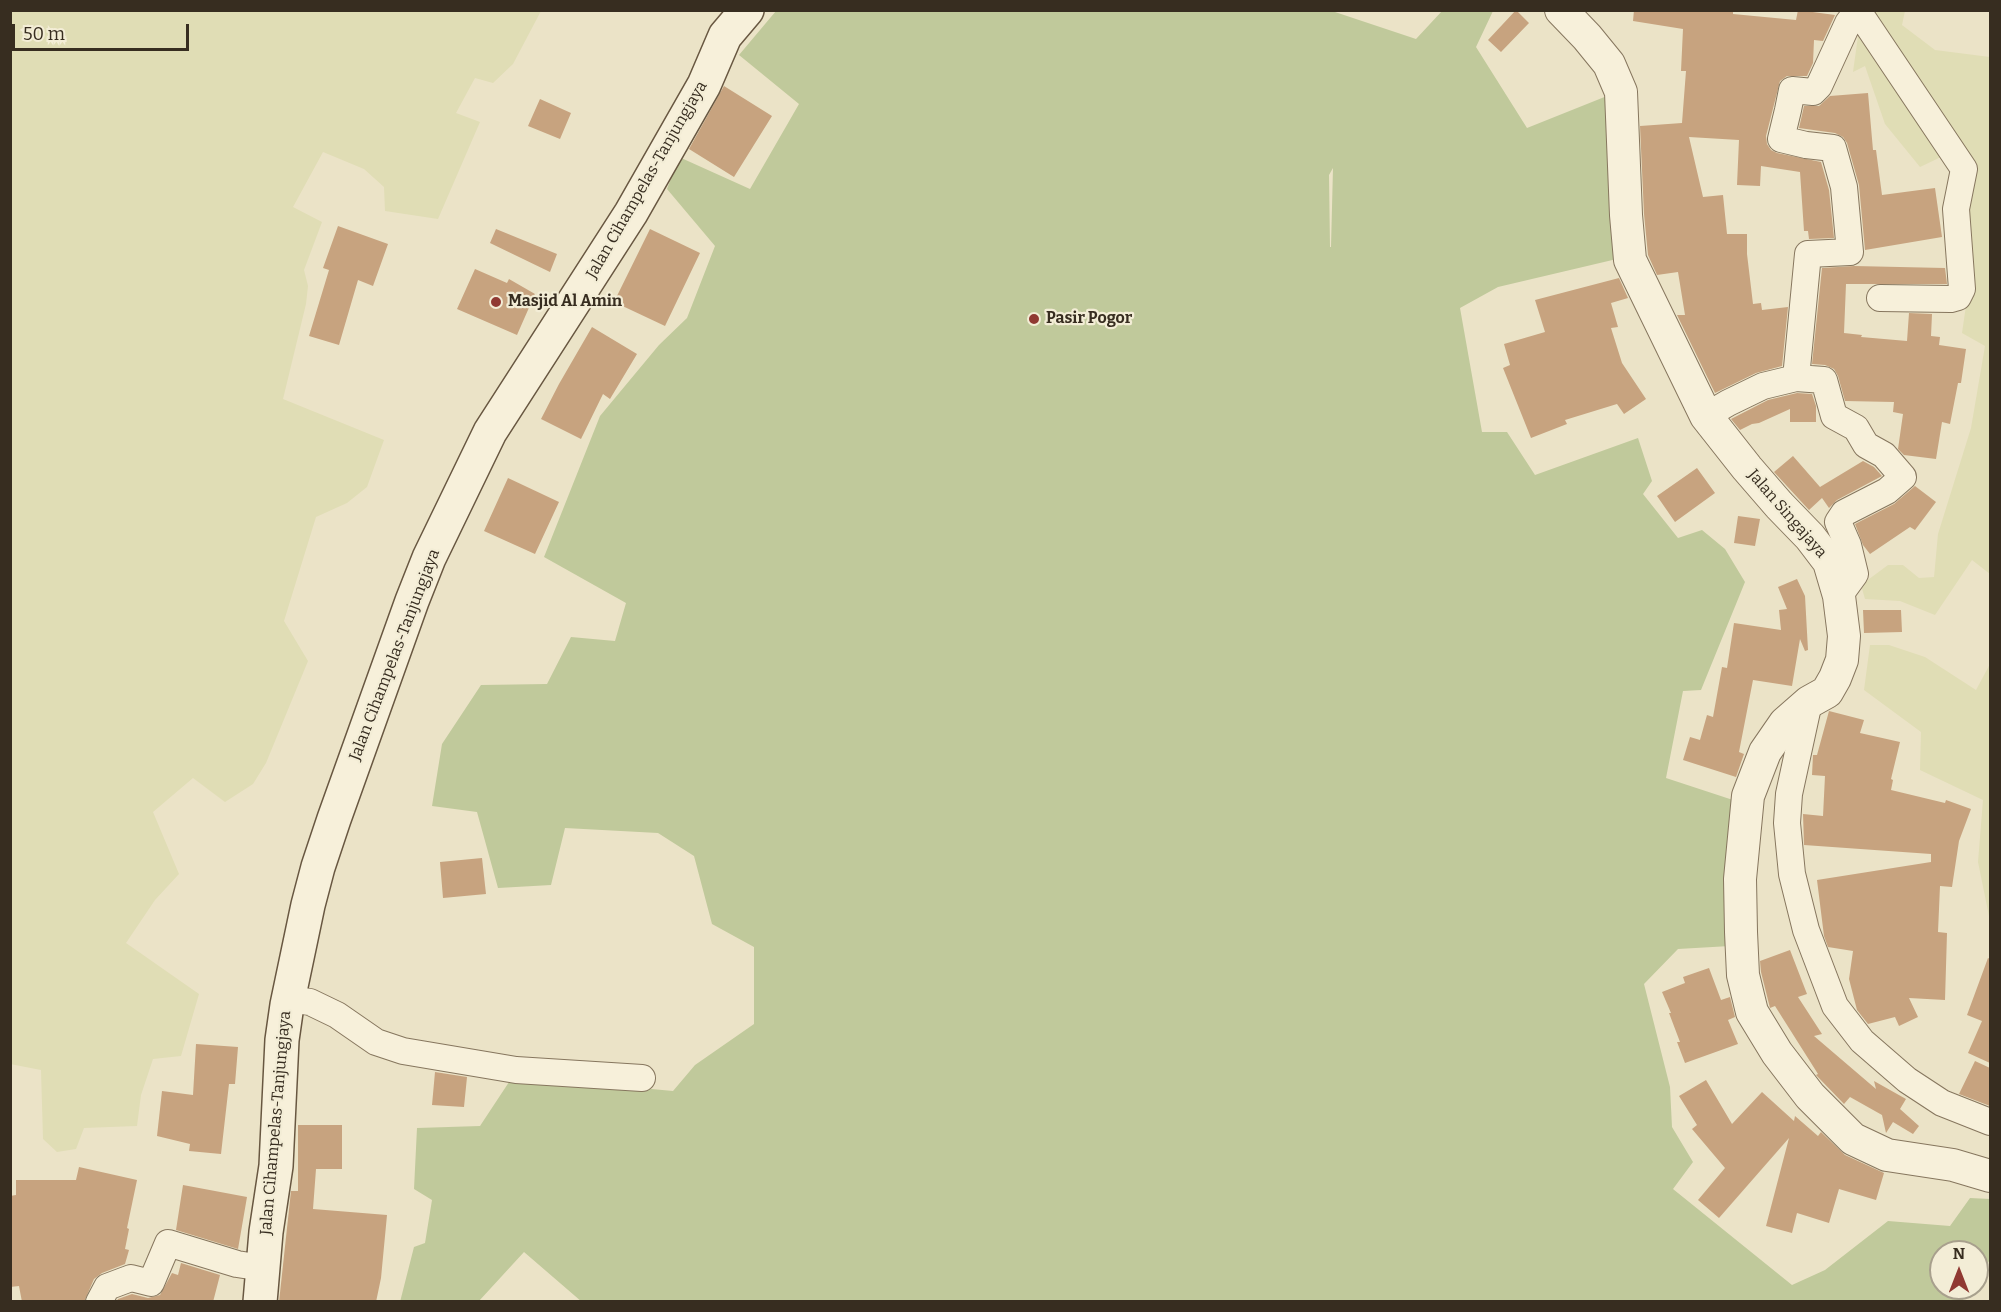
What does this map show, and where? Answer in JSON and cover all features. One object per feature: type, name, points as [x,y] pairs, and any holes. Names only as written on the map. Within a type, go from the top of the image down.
[{"type":"main road","name":"Jalan Cihampelas-Tanjungjaya","points":[[260,1302],[276,1166],[282,1040],[288,999],[318,867],[412,601],[429,558],[490,432],[631,213],[704,85],[725,36],[747,10]]},
{"type":"street","name":"Jalan Singajaya","points":[[1561,10],[1609,64],[1621,92],[1630,260],[1706,416],[1747,468],[1810,537],[1829,562],[1839,596],[1844,636],[1842,660],[1835,678],[1827,692],[1809,702],[1785,723],[1765,752],[1748,796],[1740,879],[1743,975],[1752,1012],[1777,1053],[1810,1096],[1853,1139],[1887,1155],[1953,1166],[1990,1176]]},
{"type":"street","points":[[1796,378],[1808,254],[1850,252],[1844,188],[1833,148],[1806,145],[1781,138],[1792,90],[1813,92],[1819,86],[1848,23],[1858,11],[1964,170],[1956,209],[1962,289],[1958,297],[1951,299],[1880,298]]},
{"type":"street","points":[[1706,416],[1763,386],[1796,378],[1824,380],[1834,416],[1856,428],[1866,445],[1884,455],[1903,477],[1887,491],[1844,513],[1838,522],[1848,545],[1855,574],[1839,596]]},
{"type":"street","points":[[1809,702],[1789,794],[1787,823],[1792,874],[1806,930],[1835,1006],[1862,1041],[1907,1080],[1941,1103],[1990,1122]]},
{"type":"street","points":[[288,999],[310,1002],[337,1015],[376,1042],[403,1051],[516,1070],[642,1078]]},
{"type":"street","points":[[99,1302],[107,1287],[131,1278],[151,1282],[168,1243],[237,1264],[263,1268]]},
{"type":"shaded area","points":[[10,11],[541,11],[513,64],[493,83],[475,78],[456,113],[480,122],[438,219],[385,211],[384,187],[364,169],[323,152],[293,207],[322,222],[304,270],[308,286],[306,304],[283,399],[384,440],[367,487],[347,503],[316,517],[284,621],[308,661],[266,763],[253,784],[225,802],[193,778],[153,812],[179,874],[155,900],[126,943],[199,994],[181,1056],[153,1059],[141,1095],[137,1126],[84,1128],[76,1149],[57,1152],[43,1139],[41,1070],[10,1064]]},
{"type":"shaded area","points":[[1852,11],[1905,11],[1902,25],[1935,50],[1990,57],[1990,574],[1972,560],[1935,615],[1900,601],[1865,599],[1861,585],[1888,565],[1903,565],[1919,578],[1934,577],[1938,534],[1971,428],[1985,346],[1962,333],[1970,278],[1965,208],[1973,189],[1941,157],[1920,167],[1885,124],[1865,66],[1853,72],[1858,36]]},
{"type":"shaded area","points":[[1870,645],[1889,645],[1925,657],[1976,690],[1990,664],[1990,921],[1978,862],[1983,800],[1920,770],[1921,732],[1864,690]]},
{"type":"green space","points":[[1329,10],[1416,39],[1442,11],[1493,11],[1476,47],[1527,128],[1612,94],[1621,258],[1498,287],[1460,308],[1482,432],[1507,432],[1535,475],[1638,438],[1652,481],[1643,494],[1678,538],[1702,530],[1725,549],[1745,582],[1701,690],[1683,691],[1666,778],[1736,801],[1730,946],[1678,949],[1644,984],[1670,1087],[1672,1127],[1693,1162],[1673,1189],[1792,1285],[1825,1270],[1888,1221],[1950,1226],[1970,1198],[1990,1199],[1989,1261],[1989,1240],[1929,1240],[1929,1300],[1962,1301],[582,1302],[524,1252],[479,1301],[400,1302],[414,1247],[425,1243],[432,1200],[414,1189],[417,1128],[480,1126],[513,1076],[673,1091],[695,1065],[754,1024],[754,947],[712,924],[694,856],[658,833],[565,828],[551,885],[498,888],[477,812],[432,806],[442,744],[481,685],[547,684],[571,637],[615,641],[626,603],[544,557],[600,416],[659,345],[687,318],[715,246],[667,189],[679,157],[750,189],[799,104],[739,55],[776,11]],"holes":[[[1333,168],[1331,247],[1329,175]]]},
{"type":"building","points":[[1516,10],[1529,23],[1501,52],[1488,40]]},
{"type":"building","points":[[1634,10],[1733,10],[1733,14],[1796,20],[1798,10],[1835,15],[1823,41],[1814,40],[1813,63],[1807,76],[1787,76],[1780,81],[1766,136],[1767,144],[1777,153],[1821,162],[1829,190],[1834,238],[1809,239],[1808,231],[1804,231],[1800,172],[1761,166],[1760,186],[1737,185],[1739,140],[1689,137],[1703,197],[1723,195],[1727,234],[1747,234],[1753,304],[1761,303],[1762,310],[1788,307],[1782,366],[1756,373],[1715,393],[1677,315],[1685,315],[1678,272],[1657,275],[1648,255],[1644,214],[1640,126],[1682,123],[1686,71],[1681,71],[1683,29],[1633,21]]},
{"type":"building","points":[[724,86],[772,116],[734,177],[689,149]]},
{"type":"building","points":[[1868,93],[1873,150],[1876,150],[1882,195],[1935,188],[1942,237],[1865,250],[1859,185],[1847,143],[1843,137],[1835,133],[1799,128],[1804,106],[1819,106],[1830,96]]},
{"type":"building","points":[[540,99],[571,113],[560,139],[528,126]]},
{"type":"building","points":[[338,226],[388,244],[373,286],[358,280],[339,345],[309,336],[329,270],[323,268]]},
{"type":"building","points":[[496,229],[557,254],[550,272],[490,243]]},
{"type":"building","points":[[650,229],[700,253],[665,326],[614,302]]},
{"type":"building","points":[[1854,266],[1945,268],[1947,284],[1846,284],[1844,333],[1862,335],[1861,337],[1907,341],[1909,313],[1932,314],[1931,336],[1940,337],[1939,345],[1966,349],[1961,383],[1958,383],[1950,424],[1942,422],[1936,459],[1904,455],[1898,449],[1903,414],[1893,412],[1894,402],[1845,401],[1834,369],[1825,365],[1812,364],[1822,268]]},
{"type":"building","name":"Masjid Al Amin","points":[[475,269],[507,283],[509,279],[535,294],[517,335],[457,309]]},
{"type":"building","points":[[1619,278],[1628,298],[1611,303],[1618,327],[1611,328],[1622,363],[1646,399],[1624,414],[1617,404],[1565,420],[1567,424],[1531,438],[1503,368],[1510,365],[1504,344],[1545,332],[1535,300]]},
{"type":"building","points":[[592,327],[637,354],[610,399],[603,394],[581,439],[541,419]]},
{"type":"building","points":[[1797,393],[1812,394],[1816,406],[1816,422],[1790,422],[1790,409],[1740,430],[1731,419],[1768,400]]},
{"type":"building","points":[[1793,456],[1820,487],[1863,461],[1874,467],[1882,476],[1837,500],[1829,508],[1822,498],[1809,510],[1774,472]]},
{"type":"building","points":[[1697,468],[1715,493],[1675,522],[1657,496]]},
{"type":"building","points":[[508,478],[559,502],[535,554],[484,531]]},
{"type":"building","points":[[1915,486],[1936,502],[1915,530],[1910,527],[1870,554],[1863,545],[1855,524],[1894,504]]},
{"type":"building","points":[[1738,516],[1760,519],[1755,546],[1734,543]]},
{"type":"building","points":[[1797,579],[1805,596],[1808,650],[1805,651],[1800,639],[1792,686],[1753,680],[1739,752],[1744,754],[1736,777],[1683,760],[1690,737],[1700,740],[1707,715],[1713,717],[1722,667],[1727,668],[1734,623],[1781,630],[1779,610],[1787,609],[1778,587]]},
{"type":"building","points":[[1863,610],[1901,610],[1902,632],[1864,633]]},
{"type":"building","points":[[1829,711],[1864,720],[1860,733],[1900,742],[1891,779],[1893,780],[1891,790],[1945,803],[1946,800],[1971,809],[1959,841],[1952,887],[1940,886],[1938,932],[1947,933],[1945,1000],[1909,998],[1918,1017],[1899,1026],[1895,1017],[1868,1024],[1857,1010],[1849,979],[1853,951],[1828,947],[1824,936],[1817,880],[1931,862],[1931,854],[1804,845],[1803,814],[1823,816],[1825,776],[1812,775],[1813,755],[1817,755]]},
{"type":"building","points":[[482,858],[486,894],[443,898],[440,862]]},
{"type":"building","points":[[1790,950],[1807,994],[1798,997],[1822,1034],[1814,1036],[1876,1089],[1874,1081],[1906,1099],[1900,1109],[1919,1126],[1913,1134],[1893,1122],[1886,1133],[1882,1115],[1850,1097],[1844,1104],[1816,1075],[1818,1074],[1775,1006],[1770,1008],[1760,961]]},
{"type":"building","points":[[1988,958],[1990,959],[1990,1063],[1968,1053],[1982,1021],[1967,1015]]},
{"type":"building","points":[[1709,968],[1721,1000],[1730,997],[1735,1017],[1728,1020],[1738,1044],[1685,1063],[1677,1042],[1680,1042],[1669,1013],[1671,1013],[1662,992],[1685,983],[1683,977]]},
{"type":"building","points":[[196,1044],[238,1047],[235,1084],[229,1084],[221,1154],[189,1151],[190,1144],[157,1136],[162,1091],[193,1095]]},
{"type":"building","points":[[1975,1061],[1990,1068],[1990,1106],[1959,1094]]},
{"type":"building","points":[[435,1072],[467,1077],[464,1107],[432,1105]]},
{"type":"building","points":[[1706,1080],[1732,1124],[1762,1092],[1794,1121],[1795,1116],[1818,1136],[1821,1132],[1845,1155],[1884,1173],[1876,1200],[1839,1189],[1829,1223],[1797,1213],[1792,1233],[1766,1226],[1789,1138],[1719,1218],[1698,1200],[1725,1168],[1692,1129],[1697,1125],[1679,1096]]},
{"type":"building","points":[[298,1125],[342,1125],[342,1169],[316,1169],[313,1209],[387,1215],[381,1278],[376,1302],[279,1302],[291,1191],[298,1191]]},
{"type":"building","points":[[79,1167],[137,1180],[127,1228],[129,1229],[125,1249],[129,1250],[125,1264],[102,1273],[94,1279],[84,1302],[22,1302],[19,1286],[10,1287],[10,1196],[16,1195],[16,1180],[76,1180]]},
{"type":"building","points":[[183,1185],[247,1197],[238,1249],[176,1230]]},
{"type":"building","points":[[181,1263],[220,1275],[213,1302],[116,1302],[132,1294],[148,1298],[160,1295],[172,1273],[178,1275]]},
{"type":"place","name":"Masjid Al Amin","points":[[496,302]]},
{"type":"place","name":"Pasir Pogor","points":[[1034,319]]}]
